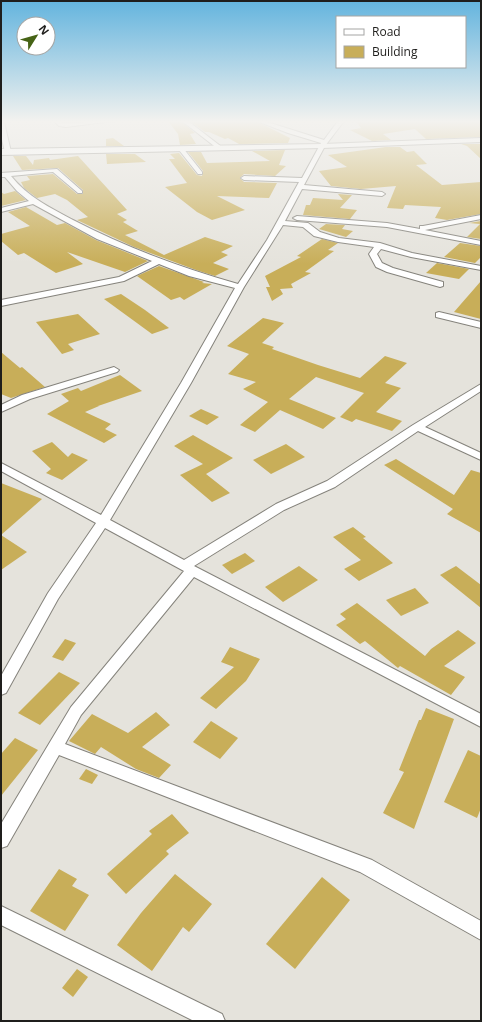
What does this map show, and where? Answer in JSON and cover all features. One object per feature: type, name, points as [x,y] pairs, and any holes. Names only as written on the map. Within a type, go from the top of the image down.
[{"type":"street","points":[[197,169],[200,173]]},
{"type":"street","points":[[1,689],[53,596],[104,521],[186,383],[240,286],[282,220],[310,169]]},
{"type":"street","points":[[3,174],[55,170],[80,192]]},
{"type":"street","points":[[3,174],[34,202],[100,238],[192,274],[240,286]]},
{"type":"street","points":[[244,178],[302,183],[382,194]]},
{"type":"street","points":[[1,210],[34,202]]},
{"type":"street","points":[[417,229],[481,217]]},
{"type":"street","points":[[282,220],[387,225],[417,229],[481,243]]},
{"type":"street","points":[[282,220],[305,225],[317,234],[338,240],[380,245],[411,255],[481,268]]},
{"type":"street","points":[[380,245],[373,254],[379,265],[402,275],[440,284]]},
{"type":"street","points":[[1,303],[121,279],[158,261]]},
{"type":"street","points":[[439,315],[481,325]]},
{"type":"street","points":[[1,409],[26,397],[114,370]]},
{"type":"street","points":[[1,840],[76,711],[188,568],[280,507],[331,484],[417,426],[481,387]]},
{"type":"street","points":[[417,426],[481,457]]},
{"type":"street","points":[[1,466],[188,568],[479,717]]},
{"type":"street","points":[[55,747],[366,866],[481,931]]},
{"type":"street","points":[[1,915],[215,1021]]},
{"type":"building","points":[[21,169],[46,169],[22,170]]},
{"type":"building","points":[[59,169],[90,169],[127,210],[117,214],[127,220],[123,222],[138,231],[125,235],[164,255],[205,237],[233,246],[221,252],[228,255],[213,263],[229,269],[215,276],[134,247],[77,220],[88,217],[67,200],[55,194],[37,198],[24,188],[21,182],[30,180],[27,176],[53,174],[77,194],[83,194],[83,190]]},
{"type":"building","points":[[176,169],[192,169],[197,175],[202,176],[203,171],[201,169],[283,169],[275,176],[244,174],[240,178],[244,182],[277,183],[269,198],[217,196],[245,210],[212,220],[197,212],[165,187],[187,183]]},
{"type":"building","points":[[335,169],[421,169],[442,185],[481,182],[481,214],[447,220],[435,218],[441,207],[405,205],[403,209],[387,208],[396,186],[361,189],[331,186],[319,171]]},
{"type":"building","points":[[15,191],[26,200],[1,206],[1,192],[4,194]]},
{"type":"building","points":[[338,194],[352,195],[340,208],[357,210],[350,219],[303,215],[306,205],[310,205],[313,198],[343,200]]},
{"type":"building","points":[[26,207],[57,225],[65,223],[96,240],[148,261],[125,272],[67,252],[83,264],[56,273],[24,253],[18,255],[1,241],[1,234],[30,226],[8,212]]},
{"type":"building","points":[[481,221],[481,239],[467,237],[480,224],[469,223]]},
{"type":"building","points":[[326,224],[345,225],[342,229],[353,231],[346,237],[319,229]]},
{"type":"building","points":[[322,239],[338,243],[328,250],[334,251],[305,272],[311,273],[291,284],[293,288],[280,289],[283,294],[272,301],[266,287],[270,287],[265,276],[301,257],[297,256]]},
{"type":"building","points":[[460,243],[481,246],[481,257],[475,263],[444,257]]},
{"type":"building","points":[[437,263],[469,269],[459,279],[426,273]]},
{"type":"building","points":[[159,266],[204,282],[202,283],[212,284],[184,300],[180,297],[171,300],[137,276]]},
{"type":"building","points":[[481,281],[481,319],[454,312]]},
{"type":"building","points":[[121,294],[169,328],[152,334],[104,299]]},
{"type":"building","points":[[78,314],[100,334],[68,344],[74,350],[62,354],[36,322]]},
{"type":"building","points":[[263,318],[284,323],[262,343],[274,347],[272,349],[318,365],[360,378],[385,356],[407,363],[385,383],[401,388],[376,412],[402,421],[392,431],[356,419],[352,422],[340,417],[364,393],[316,377],[289,399],[336,418],[323,429],[280,410],[255,432],[240,425],[268,402],[243,389],[256,382],[228,374],[249,354],[227,346]]},
{"type":"building","points":[[1,352],[20,368],[22,367],[45,387],[11,398],[1,394]]},
{"type":"building","points":[[120,375],[142,391],[85,412],[111,424],[105,429],[117,435],[104,443],[47,414],[69,401],[61,394],[78,388],[81,391]]},
{"type":"building","points":[[201,409],[219,417],[207,425],[189,416]]},
{"type":"building","points":[[193,435],[233,458],[206,474],[230,493],[212,502],[180,475],[203,464],[174,446]]},
{"type":"building","points":[[52,442],[68,457],[72,453],[88,460],[62,480],[46,473],[51,469],[32,451]]},
{"type":"building","points":[[286,444],[305,457],[271,474],[253,460]]},
{"type":"building","points":[[396,459],[454,495],[471,470],[481,473],[481,533],[447,514],[453,509],[384,465]]},
{"type":"building","points":[[1,483],[42,499],[1,535]]},
{"type":"building","points":[[353,527],[366,537],[363,538],[393,563],[359,581],[344,569],[361,560],[333,537]]},
{"type":"building","points":[[1,535],[27,552],[1,570]]},
{"type":"building","points":[[245,553],[255,561],[232,574],[222,565]]},
{"type":"building","points":[[299,566],[318,580],[283,602],[265,587]]},
{"type":"building","points":[[456,566],[481,585],[481,608],[440,575]]},
{"type":"building","points":[[415,588],[429,603],[401,616],[386,600]]},
{"type":"building","points":[[357,603],[425,656],[431,649],[458,630],[476,643],[444,666],[465,677],[451,695],[400,666],[398,668],[365,641],[360,644],[336,625],[346,619],[340,614]]},
{"type":"building","points":[[65,639],[76,643],[63,661],[52,657]]},
{"type":"building","points":[[230,647],[260,659],[246,681],[216,709],[200,698],[234,667],[221,662]]},
{"type":"building","points":[[59,672],[80,683],[40,725],[18,713]]},
{"type":"building","points":[[426,708],[454,719],[414,829],[383,813],[404,772],[399,770],[419,720],[421,720]]},
{"type":"building","points":[[156,712],[170,725],[142,747],[171,765],[159,778],[136,769],[101,747],[95,754],[69,741],[92,714],[128,733]]},
{"type":"building","points":[[211,721],[238,738],[220,759],[193,742]]},
{"type":"building","points":[[15,738],[38,750],[1,796],[1,754]]},
{"type":"building","points":[[468,750],[481,756],[481,808],[477,818],[444,802]]},
{"type":"building","points":[[86,769],[98,775],[92,784],[79,779]]},
{"type":"building","points":[[172,814],[189,833],[166,851],[169,854],[126,894],[107,874],[152,834],[149,831]]},
{"type":"building","points":[[59,869],[77,879],[72,886],[89,895],[65,931],[30,911]]},
{"type":"building","points":[[175,874],[212,904],[189,932],[183,927],[152,971],[117,945],[141,913]]},
{"type":"building","points":[[322,877],[350,900],[295,969],[266,944]]},
{"type":"building","points":[[77,969],[88,977],[73,997],[62,988]]}]
